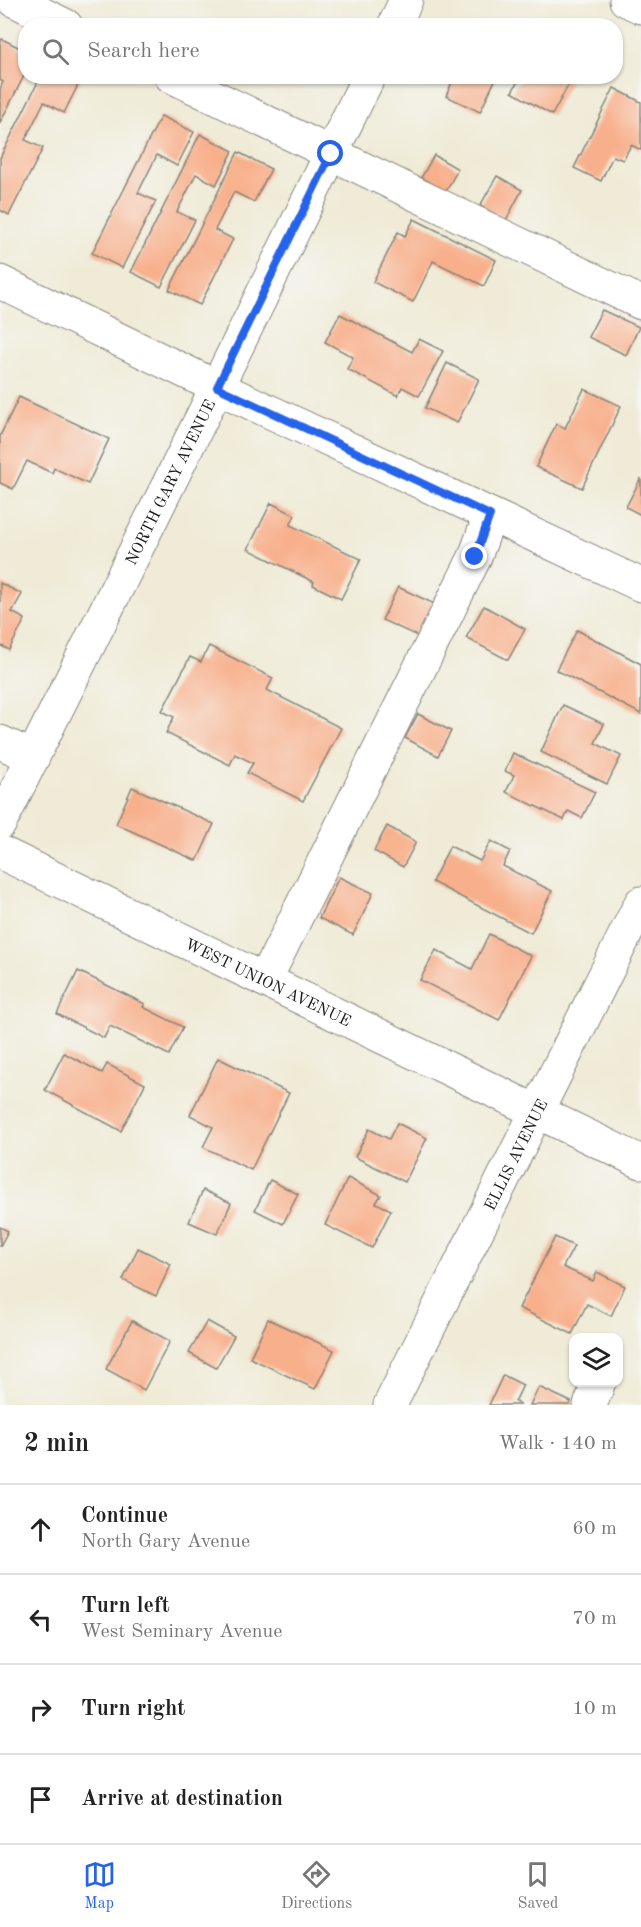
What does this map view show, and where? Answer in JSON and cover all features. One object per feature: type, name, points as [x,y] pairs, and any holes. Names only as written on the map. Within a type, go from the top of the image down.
[{"type":"street","points":[[14,0],[50,18]]},
{"type":"street","points":[[398,18],[406,0]]},
{"type":"street","points":[[626,0],[641,7]]},
{"type":"street","points":[[187,84],[641,303]]},
{"type":"street","name":"NORTH GARY AVENUE","points":[[0,823],[365,84]]},
{"type":"street","points":[[0,282],[217,387],[641,585]]},
{"type":"street","points":[[265,980],[475,557],[490,515]]},
{"type":"street","points":[[0,742],[33,757]]},
{"type":"street","name":"WEST UNION AVENUE","points":[[0,852],[641,1162]]},
{"type":"street","name":"ELLIS AVENUE","points":[[390,1405],[641,903]]},
{"type":"street","points":[[590,1405],[597,1387]]},
{"type":"building","points":[[2,39],[18,47],[18,84],[20,84],[0,123],[0,89],[3,82],[0,80],[0,43]]},
{"type":"building","points":[[37,84],[78,84],[64,113],[44,102],[25,140],[43,148],[9,215],[0,210],[0,158]]},
{"type":"building","points":[[451,84],[493,84],[480,112],[446,96]]},
{"type":"building","points":[[516,84],[569,84],[552,115],[512,92]]},
{"type":"building","points":[[614,88],[641,102],[641,150],[631,145],[623,160],[613,156],[601,181],[574,168]]},
{"type":"building","points":[[161,116],[194,132],[177,166],[157,155],[138,193],[156,201],[122,268],[92,253]]},
{"type":"building","points":[[200,134],[233,151],[216,185],[196,174],[177,212],[195,220],[161,287],[131,272]]},
{"type":"building","points":[[238,152],[271,169],[254,202],[234,192],[215,230],[233,239],[200,305],[169,290]]},
{"type":"building","points":[[434,155],[458,169],[446,191],[421,178]]},
{"type":"building","points":[[497,176],[522,190],[506,220],[480,206]]},
{"type":"building","points":[[414,219],[496,260],[484,286],[433,261],[413,302],[373,282],[398,232],[405,236]]},
{"type":"building","points":[[602,310],[639,327],[626,355],[588,337]]},
{"type":"building","points":[[340,314],[412,352],[419,339],[443,351],[419,396],[402,387],[398,396],[347,369],[353,357],[325,342]]},
{"type":"building","points":[[447,363],[479,379],[457,423],[425,408]]},
{"type":"building","points":[[584,389],[621,406],[582,488],[536,467],[556,424],[565,428]]},
{"type":"building","points":[[19,397],[109,439],[88,484],[54,468],[52,473],[27,461],[13,489],[0,483],[0,436]]},
{"type":"building","points":[[641,478],[641,515],[626,507]]},
{"type":"building","points":[[271,503],[295,515],[290,525],[361,559],[341,599],[313,585],[314,582],[248,549]]},
{"type":"building","points":[[0,583],[22,594],[12,612],[25,619],[9,650],[0,645]]},
{"type":"building","points":[[398,587],[439,606],[424,639],[382,620]]},
{"type":"building","points":[[484,606],[525,629],[508,660],[466,638]]},
{"type":"building","points":[[577,630],[641,664],[641,714],[556,670]]},
{"type":"building","points":[[209,646],[273,678],[267,690],[341,728],[303,801],[247,773],[253,763],[235,754],[230,765],[166,733],[174,717],[162,711],[190,657],[201,662]]},
{"type":"building","points":[[563,705],[604,724],[595,743],[621,756],[607,784],[541,752]]},
{"type":"building","points":[[418,714],[451,731],[438,756],[405,738]]},
{"type":"building","points":[[513,753],[595,792],[582,818],[568,811],[564,820],[506,792],[514,775],[505,771]]},
{"type":"building","points":[[132,787],[214,824],[197,861],[116,824]]},
{"type":"building","points":[[387,826],[416,842],[403,867],[374,851]]},
{"type":"building","points":[[491,841],[510,851],[503,866],[552,891],[531,933],[432,882],[450,846],[480,861]]},
{"type":"building","points":[[339,877],[373,893],[353,935],[319,918]]},
{"type":"building","points":[[489,934],[531,956],[499,1020],[420,980],[436,950],[472,969]]},
{"type":"building","points":[[78,971],[145,1004],[143,1007],[183,1027],[169,1055],[110,1026],[104,1038],[57,1014]]},
{"type":"building","points":[[64,1053],[102,1073],[107,1064],[145,1084],[121,1131],[45,1090]]},
{"type":"building","points":[[218,1058],[289,1093],[251,1170],[203,1147],[213,1127],[190,1115]]},
{"type":"building","points":[[397,1123],[427,1138],[405,1182],[355,1157],[369,1129],[389,1139]]},
{"type":"building","points":[[348,1178],[381,1195],[376,1203],[391,1210],[372,1248],[325,1225]]},
{"type":"building","points":[[270,1180],[298,1194],[283,1224],[255,1210]]},
{"type":"building","points":[[203,1190],[231,1203],[217,1234],[189,1222]]},
{"type":"building","points":[[0,1227],[8,1231],[0,1246]]},
{"type":"building","points":[[555,1237],[574,1246],[563,1267],[593,1281],[597,1272],[625,1286],[611,1316],[587,1304],[572,1333],[519,1308]]},
{"type":"building","points":[[138,1248],[171,1264],[156,1296],[123,1280]]},
{"type":"building","points":[[268,1319],[334,1350],[315,1389],[250,1358]]},
{"type":"building","points":[[132,1321],[170,1341],[144,1390],[106,1369]]},
{"type":"building","points":[[207,1321],[234,1336],[216,1368],[189,1353]]},
{"type":"building","points":[[503,1375],[523,1385],[515,1402],[521,1405],[489,1405]]},
{"type":"building","points":[[539,1387],[571,1402],[570,1405],[530,1405]]},
{"type":"route","points":[[331,154],[217,387],[490,515],[475,557]]}]
